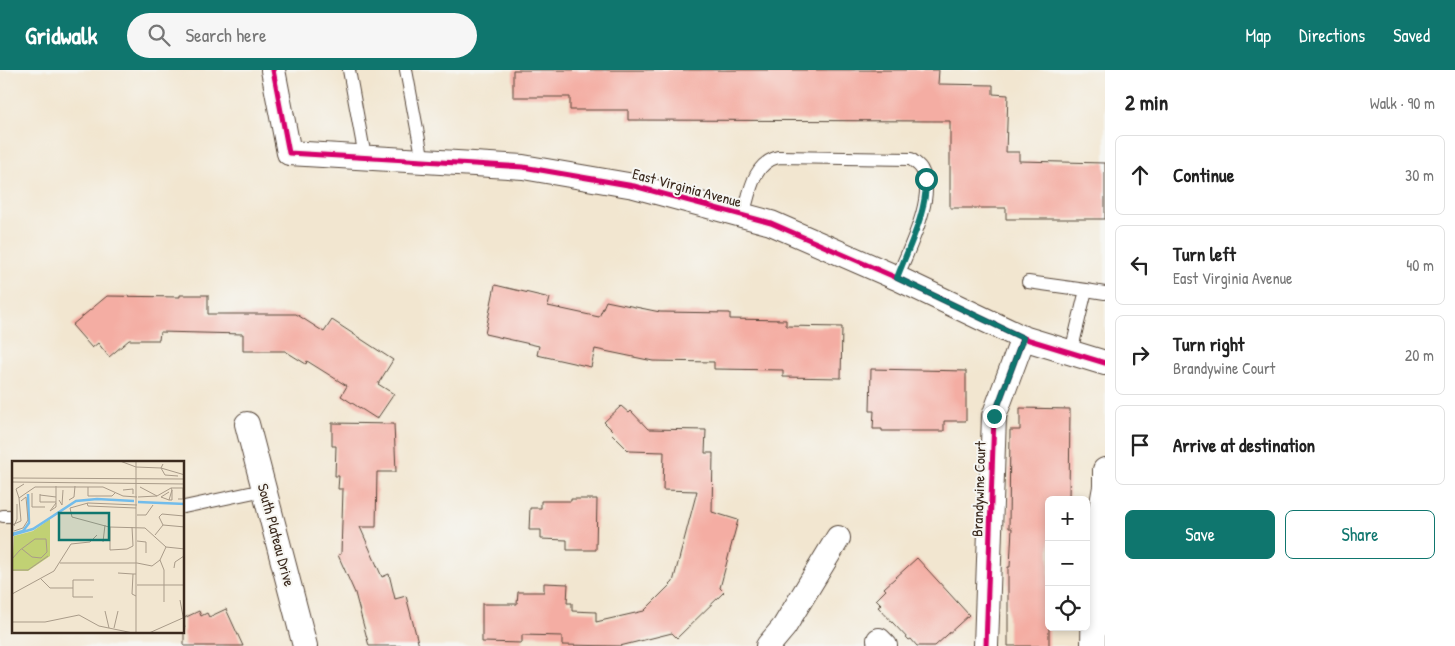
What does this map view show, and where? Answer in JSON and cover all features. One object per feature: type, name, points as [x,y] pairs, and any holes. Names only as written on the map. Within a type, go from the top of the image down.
[{"type":"street","name":"East Virginia Avenue","points":[[273,70],[289,153],[523,166],[634,186],[771,224],[897,278],[1023,338],[1105,362]]},
{"type":"street","name":"Brandywine Court","points":[[986,646],[994,416],[1023,338]]},
{"type":"street","name":"South Plateau Drive","points":[[246,424],[305,646]]},
{"type":"street","points":[[1093,646],[1105,470]]},
{"type":"street","points":[[768,646],[784,628],[838,538]]},
{"type":"lane","points":[[349,70],[365,157]]},
{"type":"lane","points":[[406,70],[424,161]]},
{"type":"lane","points":[[743,216],[756,174],[769,160],[778,157],[910,160],[921,168],[926,179],[926,193],[922,213],[897,278]]},
{"type":"lane","points":[[1028,282],[1105,293]]},
{"type":"lane","points":[[1071,352],[1086,290]]},
{"type":"lane","points":[[185,507],[264,490]]},
{"type":"building","points":[[513,70],[939,70],[938,84],[993,85],[993,94],[1008,95],[1006,152],[1019,152],[1019,161],[1105,163],[1105,219],[1006,219],[1006,208],[950,208],[950,121],[628,120],[628,110],[570,110],[570,97],[513,97]]},
{"type":"building","points":[[495,285],[550,298],[548,306],[599,317],[606,301],[660,312],[730,313],[730,319],[786,320],[786,326],[842,327],[841,378],[783,377],[783,370],[714,369],[714,362],[653,361],[595,349],[591,367],[537,355],[539,346],[485,334]]},
{"type":"building","points":[[180,295],[208,295],[208,314],[296,314],[324,332],[332,320],[393,360],[378,384],[394,394],[377,419],[341,396],[347,386],[307,361],[306,364],[285,351],[243,351],[243,334],[160,332],[159,340],[129,340],[109,357],[98,343],[92,348],[72,325],[107,296],[180,297]]},
{"type":"building","points":[[871,369],[966,371],[966,421],[944,421],[944,431],[882,431],[882,429],[873,429],[874,411],[870,411]]},
{"type":"building","points":[[621,406],[629,413],[631,411],[648,429],[706,430],[705,453],[713,453],[712,512],[738,520],[720,588],[724,592],[677,638],[672,633],[620,646],[562,645],[562,636],[522,635],[522,643],[482,642],[482,604],[517,604],[518,592],[544,592],[544,583],[568,584],[567,603],[572,603],[572,611],[596,612],[596,622],[644,611],[673,582],[697,491],[663,490],[664,452],[629,451],[610,432],[612,430],[604,422]]},
{"type":"building","points":[[1020,408],[1070,409],[1069,496],[1045,496],[1045,631],[1049,631],[1049,646],[1008,646],[1008,567],[1010,567],[1012,528],[1009,528],[1010,430],[1020,430]]},
{"type":"building","points":[[332,423],[394,424],[396,472],[377,472],[376,527],[360,527],[382,577],[389,574],[395,599],[406,596],[419,646],[369,646],[355,593],[338,555],[341,554],[343,489],[338,489],[339,476],[335,476],[336,446],[332,446]]},
{"type":"building","points":[[571,499],[597,499],[596,550],[567,550],[567,540],[541,539],[541,530],[529,530],[530,508],[541,508],[541,501],[571,501]]},
{"type":"building","points":[[917,558],[969,615],[935,646],[917,646],[911,639],[909,640],[878,607],[881,605],[876,600],[886,590],[884,588]]},
{"type":"building","points":[[226,609],[243,646],[184,646],[185,618],[199,611],[201,616],[207,613],[209,617]]},
{"type":"cycle path","points":[[273,70],[289,153],[523,167],[634,186],[771,223],[897,278],[1023,338],[1105,363]]},
{"type":"cycle path","points":[[986,646],[994,416],[1023,338]]},
{"type":"route","points":[[926,179],[926,193],[922,213],[897,278],[1023,338],[994,416]]}]
